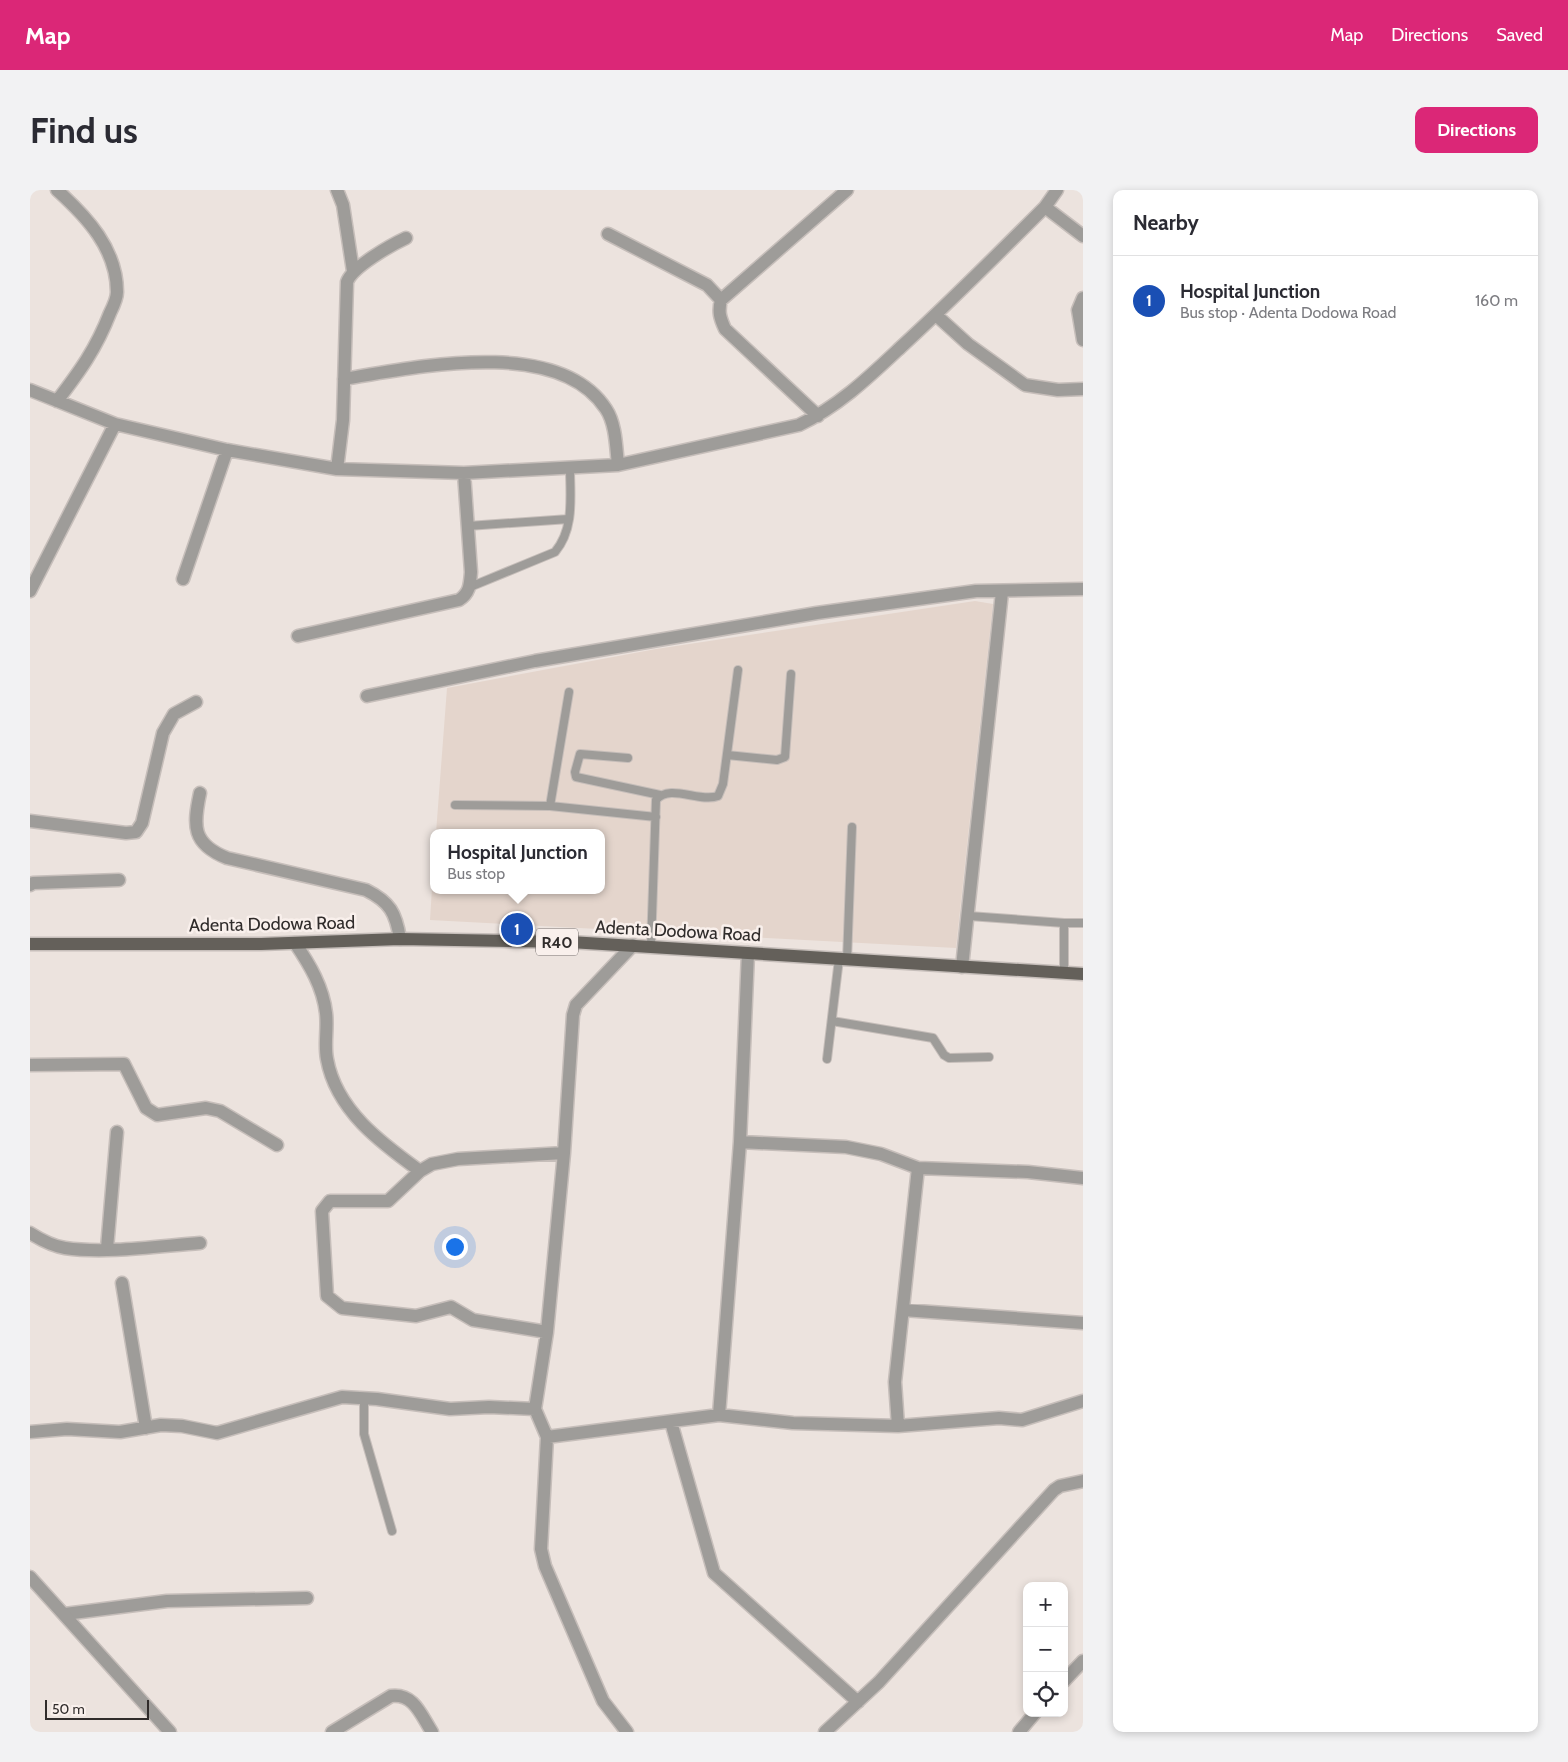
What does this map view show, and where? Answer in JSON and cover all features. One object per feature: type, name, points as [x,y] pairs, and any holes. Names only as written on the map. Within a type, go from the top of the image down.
[{"type":"main road","name":"Adenta Dodowa Road","points":[[30,944],[296,943],[400,940],[633,945],[962,968],[1083,974]]},
{"type":"street","points":[[57,190],[81,212],[101,239],[114,265],[118,294],[94,351],[58,401]]},
{"type":"street","points":[[337,190],[343,205],[353,271]]},
{"type":"street","points":[[818,416],[725,329],[720,318],[721,300],[847,190]]},
{"type":"street","points":[[30,390],[115,424],[227,450],[337,469],[464,473],[618,465],[799,425],[847,398],[936,315],[1045,207],[1057,190]]},
{"type":"street","points":[[1045,207],[1083,236]]},
{"type":"street","points":[[608,234],[707,285],[721,300]]},
{"type":"street","points":[[337,469],[343,420],[346,291],[349,277],[353,271],[387,246],[406,238]]},
{"type":"street","points":[[1083,298],[1078,310],[1083,340]]},
{"type":"street","points":[[936,315],[968,344],[1025,385],[1058,390],[1083,389]]},
{"type":"street","points":[[344,379],[432,364],[529,364],[551,369],[592,393],[606,409],[611,420],[618,465]]},
{"type":"street","points":[[30,591],[115,424]]},
{"type":"street","points":[[183,579],[227,450]]},
{"type":"street","points":[[298,636],[459,600],[466,595],[470,587],[464,473]]},
{"type":"street","points":[[367,696],[535,661],[817,613],[976,591],[1083,589]]},
{"type":"street","points":[[962,968],[1002,592]]},
{"type":"street","points":[[30,821],[126,833],[136,832],[142,823],[163,733],[174,714],[196,702]]},
{"type":"street","points":[[200,793],[194,820],[200,839],[211,852],[227,858],[286,870],[366,890],[381,898],[391,908],[398,924],[400,940]]},
{"type":"street","points":[[30,885],[33,883],[119,880]]},
{"type":"street","points":[[296,943],[310,965],[320,987],[326,1014],[326,1058],[331,1074],[346,1105],[386,1146],[420,1171]]},
{"type":"street","points":[[627,1732],[603,1701],[545,1566],[541,1549],[547,1437],[535,1409],[547,1332],[564,1153],[571,1028],[576,1005],[633,945]]},
{"type":"street","points":[[719,1415],[740,1142],[748,953]]},
{"type":"street","points":[[30,1065],[124,1064],[146,1108],[157,1115],[206,1108],[220,1111],[277,1145]]},
{"type":"street","points":[[107,1248],[117,1132]]},
{"type":"street","points":[[740,1142],[846,1147],[881,1154],[918,1168],[1028,1172],[1083,1178]]},
{"type":"street","points":[[547,1332],[473,1320],[451,1307],[416,1316],[342,1308],[326,1296],[322,1211],[330,1201],[388,1201],[420,1171],[432,1164],[458,1159],[564,1153]]},
{"type":"street","points":[[898,1426],[896,1382],[918,1168]]},
{"type":"street","points":[[30,1233],[42,1241],[65,1248],[200,1244]]},
{"type":"street","points":[[122,1283],[146,1428]]},
{"type":"street","points":[[903,1310],[1083,1323]]},
{"type":"street","points":[[30,1432],[67,1429],[120,1432],[182,1426],[217,1433],[342,1397],[450,1409],[489,1407],[535,1409]]},
{"type":"street","points":[[547,1437],[719,1415],[793,1423],[898,1426],[998,1418],[1022,1420],[1083,1402]]},
{"type":"street","points":[[671,1422],[714,1573],[858,1702]]},
{"type":"street","points":[[825,1732],[858,1702],[1048,1495],[1060,1486],[1083,1482]]},
{"type":"street","points":[[30,1577],[170,1732]]},
{"type":"street","points":[[65,1614],[167,1602],[307,1598]]},
{"type":"street","points":[[1068,1677],[1083,1661]]},
{"type":"street","points":[[332,1732],[391,1696],[400,1695],[413,1702],[432,1732]]},
{"type":"street","points":[[1019,1732],[1032,1717]]},
{"type":"lane","points":[[470,587],[555,552],[563,543],[571,510],[570,467]]},
{"type":"lane","points":[[468,526],[569,519]]},
{"type":"lane","points":[[628,758],[580,754],[575,772],[576,777],[660,795],[669,792],[709,799],[718,796],[724,784],[738,670]]},
{"type":"lane","points":[[727,755],[777,760],[784,757],[791,674]]},
{"type":"lane","points":[[550,806],[569,692]]},
{"type":"lane","points":[[650,946],[656,800],[660,795]]},
{"type":"lane","points":[[455,805],[550,806],[656,817]]},
{"type":"lane","points":[[827,1059],[843,959],[852,827]]},
{"type":"lane","points":[[969,916],[1083,923]]},
{"type":"lane","points":[[1064,923],[1064,973]]},
{"type":"lane","points":[[832,1021],[933,1038],[944,1055],[949,1058],[990,1057]]},
{"type":"lane","points":[[364,1398],[364,1434],[392,1531]]},
{"type":"shaded area","points":[[975,601],[993,604],[956,948],[430,920],[432,894],[605,894],[605,829],[436,829],[447,688],[656,649]]},
{"type":"place","name":"Hospital Junction","points":[[517,929]]}]
